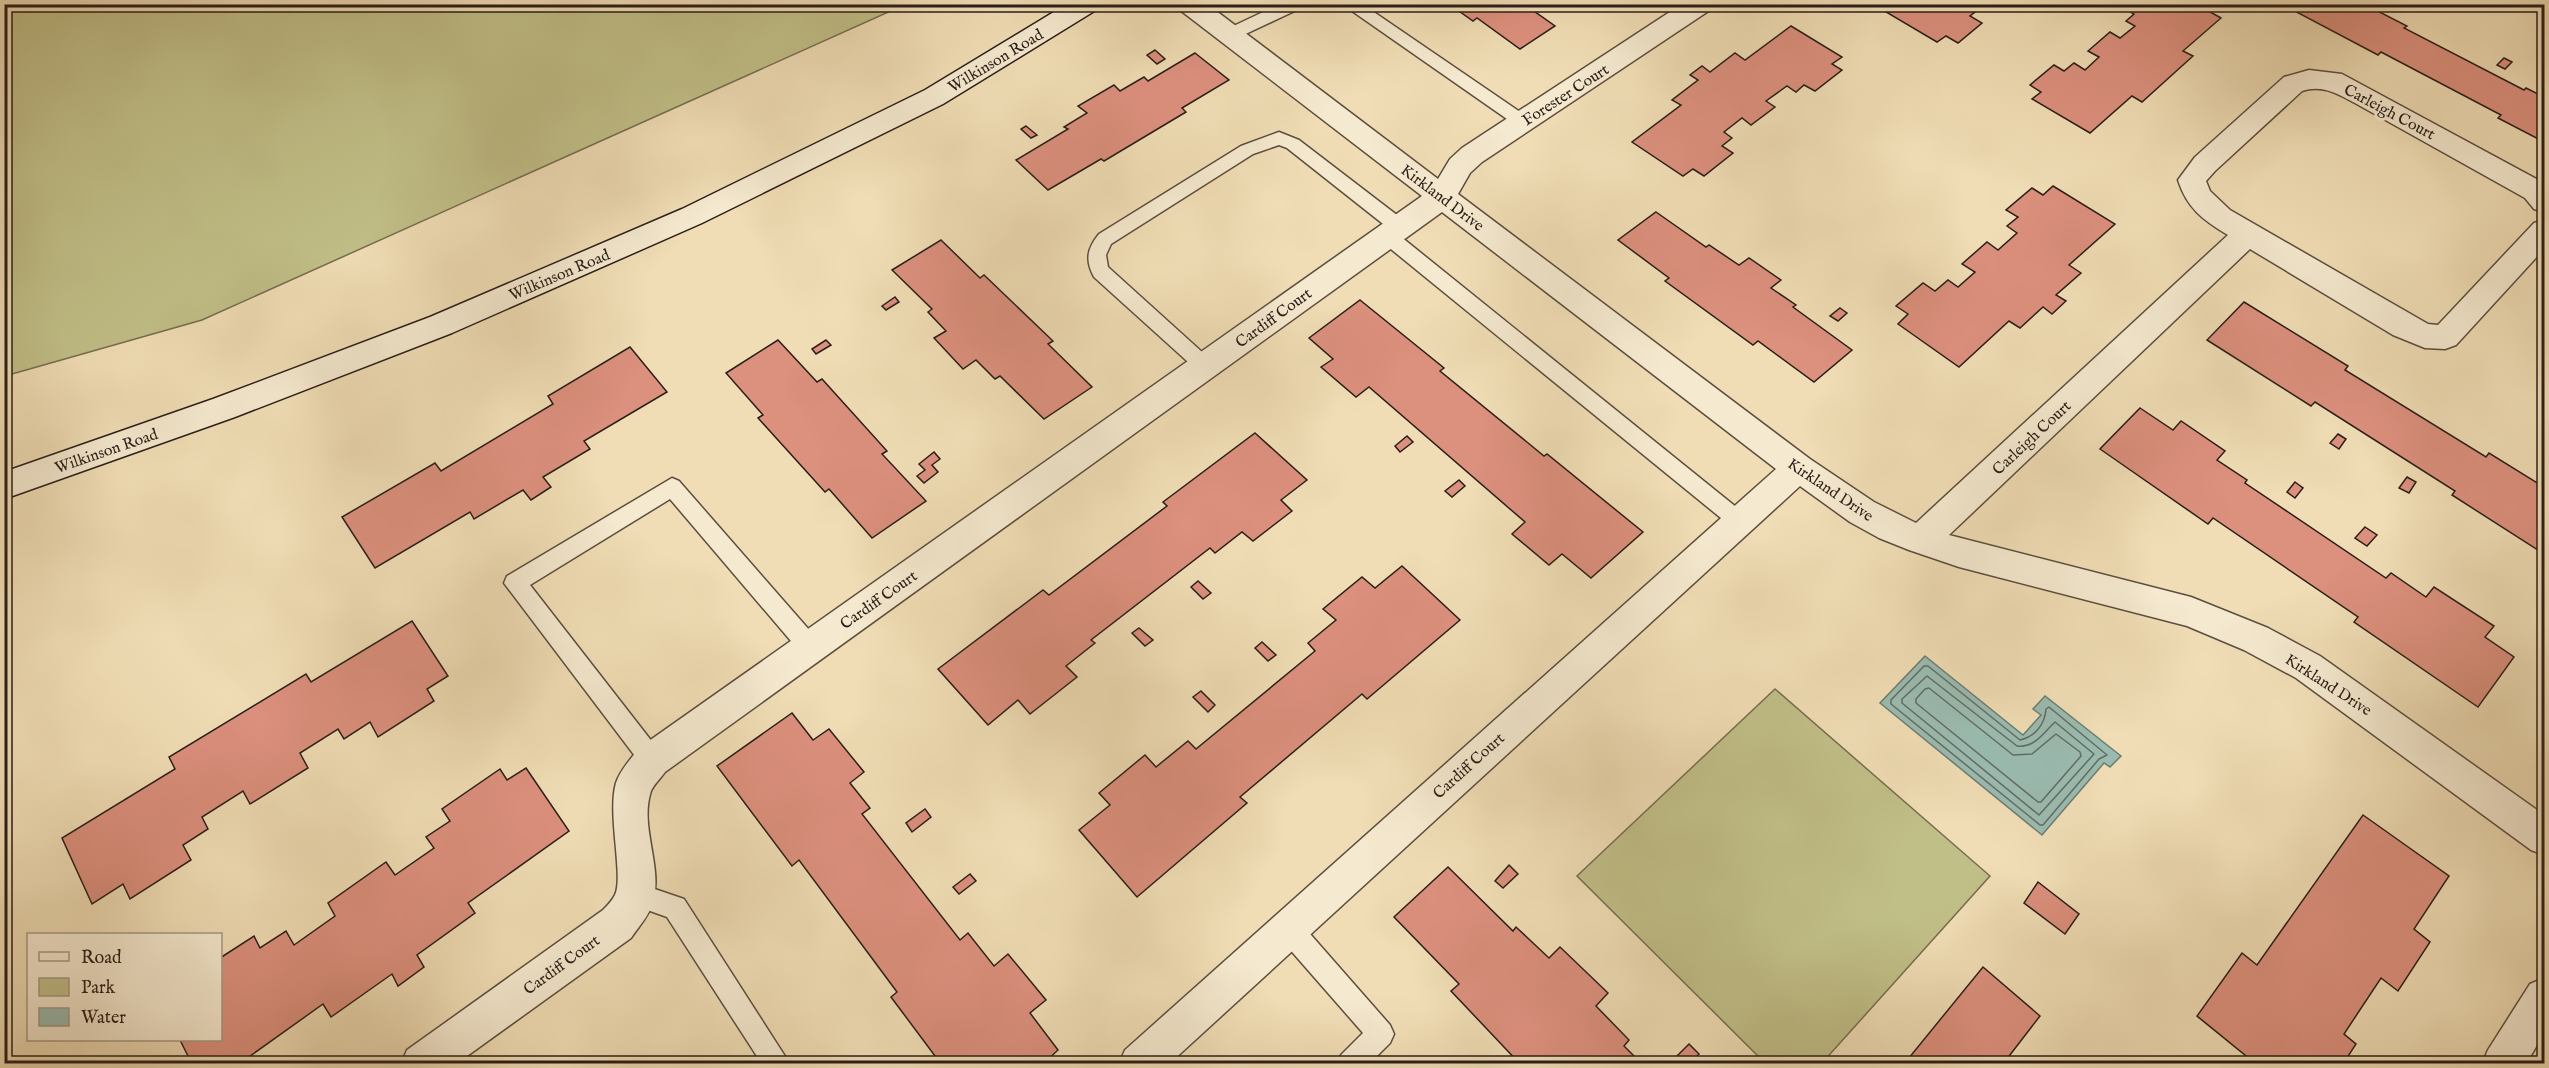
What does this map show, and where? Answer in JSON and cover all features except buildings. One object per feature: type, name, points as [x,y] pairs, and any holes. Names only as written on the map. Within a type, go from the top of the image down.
[{"type":"street","name":"Wilkinson Road","points":[[4,486],[224,408],[441,325],[692,216],[934,96],[1087,4]]},
{"type":"street","name":"Kirkland Drive","points":[[1190,4],[1799,468],[1862,512],[1891,528],[1959,553],[2191,612],[2256,639],[2308,667],[2544,837]]},
{"type":"street","name":"Forester Court","points":[[1442,197],[1460,166],[1701,4]]},
{"type":"street","name":"Carleigh Court","points":[[2544,202],[2535,191],[2364,96],[2333,81],[2308,79],[2293,84],[2205,164],[2192,180],[2197,196],[2220,217],[2404,327],[2425,336],[2445,337],[2544,231]]},
{"type":"street","name":"Cardiff Court","points":[[421,1064],[617,924],[634,900],[636,882],[630,814],[634,784],[652,760],[1442,197]]},
{"type":"street","name":"Carleigh Court","points":[[1921,540],[2247,235]]},
{"type":"street","name":"Cardiff Court","points":[[1138,1064],[1799,468]]},
{"type":"street","points":[[2502,1064],[2544,998]]},
{"type":"lane","points":[[1229,35],[1296,4]]},
{"type":"lane","points":[[1350,4],[1523,122]]},
{"type":"lane","points":[[1205,366],[1101,273],[1095,262],[1096,249],[1105,239],[1247,150],[1279,138],[1293,144],[1393,232],[1739,521]]},
{"type":"lane","points":[[652,760],[515,583],[672,487],[810,647]]},
{"type":"lane","points":[[634,894],[675,908],[777,1064]]},
{"type":"lane","points":[[1288,928],[1381,1034],[1350,1064]]},
{"type":"green space","points":[[5,4],[904,5],[202,320],[5,376]]},
{"type":"green space","points":[[1775,689],[1990,876],[1822,1063],[1765,1063],[1577,876]]},
{"type":"water","points":[[1925,656],[2023,735],[2041,715],[2033,709],[2045,696],[2121,756],[2110,767],[2104,763],[2042,835],[1880,703]]}]
